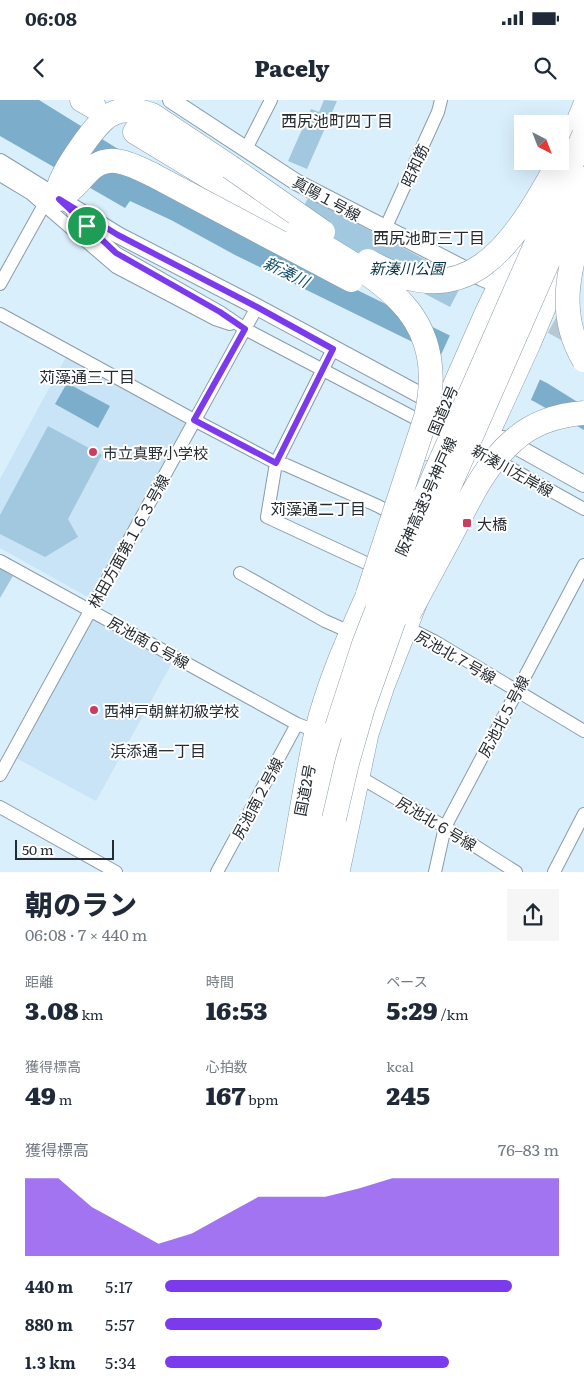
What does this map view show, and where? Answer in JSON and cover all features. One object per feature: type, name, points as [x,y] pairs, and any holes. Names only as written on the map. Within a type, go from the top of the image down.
[{"type":"highway","name":"国道2号","points":[[289,872],[316,727],[334,673],[350,632],[379,569],[434,428],[498,284],[558,166],[584,104]]},
{"type":"highway","points":[[57,196],[89,135],[91,111],[111,114],[119,111],[140,111],[163,121],[332,238],[379,267],[409,279],[435,282],[463,276],[475,270],[496,254],[530,211],[555,170]]},
{"type":"highway","points":[[569,145],[584,118]]},
{"type":"highway","points":[[135,132],[375,279],[403,303],[417,322],[428,347],[431,389],[426,417],[378,560],[356,636],[316,727]]},
{"type":"highway","name":"阪神高速3号神戸線","points":[[305,872],[317,810],[316,727],[364,644],[392,572],[584,135]]},
{"type":"highway","points":[[57,196],[93,166],[102,162],[122,161],[356,283],[387,308],[403,327],[417,355],[422,388],[416,449]]},
{"type":"highway","name":"阪神高速3号神戸線","points":[[323,872],[347,763],[363,707],[408,580],[584,180]]},
{"type":"highway","points":[[339,872],[368,734],[406,627],[480,452],[530,344],[546,304],[575,261],[584,218]]},
{"type":"highway","points":[[584,218],[570,271],[567,303],[570,329],[584,360]]},
{"type":"highway","points":[[334,818],[361,731],[392,650],[409,613],[473,494],[493,461],[513,440],[525,431],[563,415],[584,413]]},
{"type":"highway","points":[[473,494],[499,463],[531,436],[554,425],[584,421]]},
{"type":"street","name":"真陽１号線","points":[[171,100],[296,182],[385,229],[498,284],[546,304]]},
{"type":"street","points":[[246,149],[271,100]]},
{"type":"street","name":"昭和筋","points":[[385,229],[438,112],[441,100]]},
{"type":"street","name":"新湊川左岸線","points":[[0,162],[118,235],[257,307],[333,349],[492,425],[584,484]]},
{"type":"street","points":[[0,175],[30,193],[57,196],[0,284]]},
{"type":"street","name":"新湊川左岸線","points":[[57,196],[116,253],[220,312],[245,329],[480,452],[584,509]]},
{"type":"street","name":"林田方面第１６３号線","points":[[0,775],[257,307]]},
{"type":"street","points":[[0,314],[276,463],[286,465],[378,506],[398,517]]},
{"type":"street","points":[[333,349],[276,463],[267,517],[379,569]]},
{"type":"street","name":"尻池南６号線","points":[[0,560],[90,610],[316,727]]},
{"type":"street","name":"尻池北５号線","points":[[435,872],[444,827],[584,565]]},
{"type":"street","points":[[240,573],[325,621],[350,632]]},
{"type":"street","name":"尻池北７号線","points":[[406,627],[434,641],[584,731]]},
{"type":"street","name":"尻池南２号線","points":[[218,872],[316,727]]},
{"type":"street","name":"尻池北６号線","points":[[358,776],[516,872]]},
{"type":"street","points":[[0,807],[116,872]]},
{"type":"street","points":[[554,872],[584,814]]},
{"type":"shaded area","name":"市立真野小学校","points":[[66,357],[187,424],[93,594],[86,596],[0,548],[0,479]]},
{"type":"shaded area","name":"西神戸朝鮮初級学校","points":[[92,618],[173,661],[96,801],[16,758]]},
{"type":"green space","points":[[324,100],[337,101],[307,169],[288,161],[311,109],[319,112]]},
{"type":"green space","name":"新湊川公園","points":[[308,198],[464,280],[450,307],[294,225]]},
{"type":"green space","points":[[48,426],[102,455],[68,519],[78,537],[45,557],[0,534],[0,515]]},
{"type":"green space","points":[[0,568],[13,576],[0,598]]},
{"type":"water","name":"新湊川","points":[[0,100],[39,100],[152,170],[353,288],[547,383],[584,406],[584,430],[535,402],[235,255],[171,220],[130,201],[125,208],[0,136]]},
{"type":"water","points":[[67,383],[110,406],[98,428],[55,404]]},
{"type":"pier","points":[[451,333],[541,377],[530,402],[440,357]]},
{"type":"tunnel","points":[[522,305],[584,339]]},
{"type":"place","name":"市立真野小学校","points":[[93,452]]},
{"type":"place","name":"大橋","points":[[467,523]]},
{"type":"place","name":"西神戸朝鮮初級学校","points":[[94,710]]},
{"type":"district","name":"西尻池町四丁目","points":[[337,120]]},
{"type":"district","name":"西尻池町三丁目","points":[[429,237]]},
{"type":"district","name":"苅藻通三丁目","points":[[87,376]]},
{"type":"district","name":"苅藻通二丁目","points":[[318,508]]},
{"type":"district","name":"浜添通一丁目","points":[[158,750]]},
{"type":"route","points":[[59,199],[118,235],[257,307],[333,349],[276,463],[194,420],[245,329],[220,312],[116,253],[87,226],[59,199]]}]
